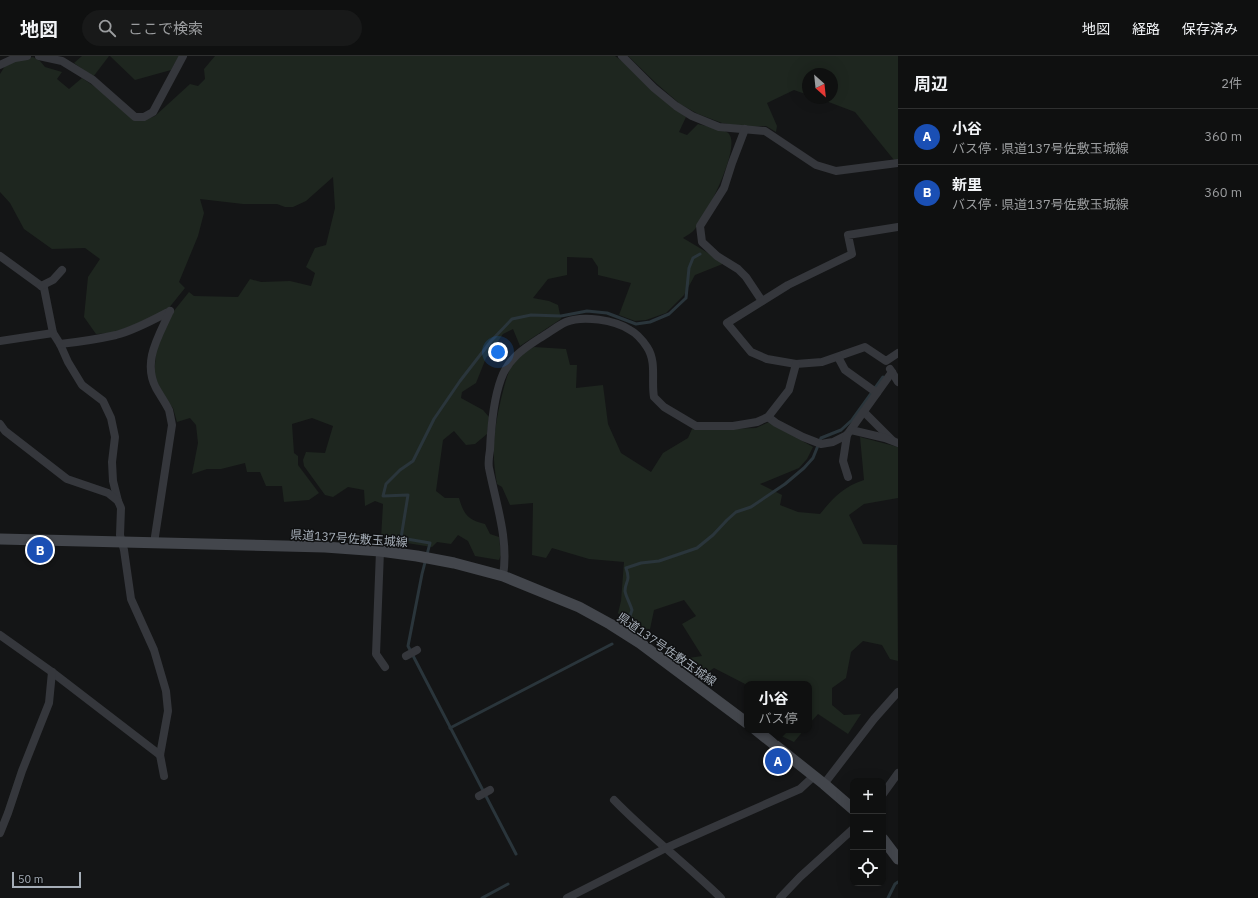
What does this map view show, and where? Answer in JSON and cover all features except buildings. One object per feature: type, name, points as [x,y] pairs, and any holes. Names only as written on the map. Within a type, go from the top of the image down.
[{"type":"main road","name":"県道137号佐敷玉城線","points":[[0,540],[325,547],[380,551],[420,557],[503,576],[579,608],[610,624],[640,643],[744,721]]},
{"type":"main road","points":[[760,733],[850,806]]},
{"type":"main road","points":[[886,843],[898,859]]},
{"type":"street","points":[[0,65],[15,58],[27,56]]},
{"type":"street","points":[[39,56],[62,61],[93,80],[135,117],[144,117],[153,112],[184,56]]},
{"type":"street","points":[[622,56],[654,88],[676,106],[692,116],[719,126],[765,131],[816,165],[836,171],[898,163]]},
{"type":"street","points":[[745,129],[724,188],[700,226],[702,242],[717,256],[738,269],[762,301]]},
{"type":"street","points":[[898,227],[848,235],[852,254],[788,285],[727,323],[751,352],[767,359],[796,364],[822,362],[865,348],[886,362],[898,382]]},
{"type":"street","points":[[0,256],[44,288],[53,333],[68,362],[82,385],[103,401],[112,418],[115,437],[112,462],[113,481],[121,508],[121,542],[124,550],[131,599],[154,650],[163,675],[166,691],[168,711],[160,755],[164,776]]},
{"type":"street","points":[[41,286],[53,280],[62,270]]},
{"type":"street","points":[[60,344],[91,340],[117,334],[140,326],[170,311],[154,347],[150,373],[169,410],[172,425],[154,543]]},
{"type":"street","points":[[503,576],[506,556],[504,537],[489,466],[491,431],[501,378],[507,366],[520,351],[566,322],[580,319],[596,319],[612,322],[629,328],[647,346],[651,354],[654,397],[664,407],[696,426],[733,426],[757,422],[768,417],[789,390],[796,364]]},
{"type":"street","points":[[0,341],[53,333]]},
{"type":"street","points":[[886,362],[898,353]]},
{"type":"street","points":[[838,357],[845,370],[877,392]]},
{"type":"street","points":[[848,477],[843,461],[849,433],[892,372]]},
{"type":"street","points":[[864,412],[896,443]]},
{"type":"street","points":[[768,417],[776,423],[817,443],[833,442],[849,433],[896,443]]},
{"type":"street","points":[[0,424],[5,432],[68,479],[108,493],[118,501]]},
{"type":"street","points":[[380,551],[376,654],[385,668]]},
{"type":"street","points":[[0,635],[52,672],[160,755]]},
{"type":"street","points":[[406,656],[417,650]]},
{"type":"street","points":[[0,833],[22,771],[49,703],[52,672]]},
{"type":"street","points":[[824,784],[874,719],[898,692]]},
{"type":"street","points":[[886,790],[898,773]]},
{"type":"street","points":[[567,898],[666,848],[800,789],[814,776]]},
{"type":"street","points":[[480,796],[490,790]]},
{"type":"street","points":[[614,800],[650,835],[721,898]]},
{"type":"street","points":[[780,898],[800,877],[850,832]]},
{"type":"shaded area","points":[[82,56],[109,56],[93,77],[74,63]]},
{"type":"shaded area","points":[[110,56],[179,56],[171,70],[135,80]]},
{"type":"shaded area","points":[[215,56],[615,56],[625,63],[686,117],[679,132],[687,135],[698,124],[720,129],[729,134],[731,142],[730,153],[721,182],[700,222],[691,233],[683,238],[725,263],[695,275],[684,295],[666,313],[646,320],[635,321],[619,315],[631,283],[598,275],[598,267],[592,258],[567,257],[567,275],[548,279],[533,298],[549,301],[558,305],[561,319],[520,346],[513,329],[503,334],[486,358],[476,383],[462,392],[461,398],[483,410],[489,417],[487,434],[475,444],[466,445],[454,431],[443,440],[436,491],[445,498],[459,498],[465,513],[468,516],[474,521],[485,524],[490,534],[499,537],[501,555],[499,560],[475,556],[468,541],[458,535],[451,544],[437,542],[432,547],[381,539],[383,504],[375,501],[365,506],[364,490],[348,487],[333,497],[325,495],[304,466],[303,460],[306,452],[325,453],[333,426],[312,418],[292,424],[294,453],[298,456],[298,465],[319,493],[309,500],[284,502],[282,486],[266,486],[260,472],[247,472],[245,463],[221,469],[207,469],[192,474],[198,443],[196,425],[190,418],[177,422],[173,408],[163,396],[154,374],[157,345],[173,312],[189,292],[194,296],[238,297],[250,279],[261,282],[290,281],[311,286],[315,273],[306,267],[315,248],[326,245],[335,208],[333,177],[306,201],[293,207],[285,207],[277,204],[243,204],[200,199],[204,213],[198,236],[179,282],[185,288],[168,309],[134,325],[112,333],[96,334],[84,317],[88,277],[100,259],[85,248],[52,249],[24,229],[10,203],[0,192],[0,74],[5,66],[16,60],[33,57],[40,61],[45,67],[62,72],[57,79],[69,89],[82,78],[144,120],[155,116],[190,84],[198,86],[205,79],[204,69]]},
{"type":"shaded area","points":[[628,56],[898,56],[898,159],[894,160],[855,112],[834,104],[838,104],[838,68],[802,68],[802,93],[794,90],[767,103],[777,126],[776,132],[766,126],[747,127],[722,123],[698,114],[680,104]]},
{"type":"shaded area","points":[[534,347],[566,349],[570,365],[577,365],[576,388],[603,385],[608,424],[621,453],[651,472],[663,453],[688,438],[692,429],[756,428],[769,422],[813,447],[807,459],[799,468],[760,484],[782,495],[780,505],[798,512],[820,514],[839,493],[864,480],[860,437],[898,447],[898,498],[864,504],[849,515],[863,544],[897,545],[898,661],[890,659],[882,645],[863,641],[851,652],[846,678],[832,688],[832,705],[844,715],[861,714],[848,734],[818,714],[812,721],[812,681],[744,681],[744,683],[714,668],[705,674],[682,659],[702,656],[682,624],[696,616],[684,600],[654,610],[650,629],[631,628],[618,613],[621,601],[624,562],[589,559],[552,548],[546,558],[532,555],[533,503],[510,505],[502,487],[497,484],[494,462],[494,441],[501,399],[511,367],[524,353]]},
{"type":"shaded area","points":[[775,733],[802,733],[794,742]]},
{"type":"waterway","points":[[516,854],[408,646],[422,574],[430,543],[401,538],[408,495],[383,496],[386,484],[400,470],[413,461],[434,419],[460,381],[491,341],[512,319],[531,315],[561,316],[587,311],[607,313],[636,324],[650,322],[669,314],[686,298],[689,268],[693,258],[700,254]]},
{"type":"waterway","points":[[626,620],[630,616],[632,610],[625,591],[628,579],[626,568],[641,563],[659,561],[697,548],[713,535],[736,512],[751,507],[785,484],[804,468],[813,458],[821,438],[841,430],[852,420],[883,377]]},
{"type":"waterway","points":[[450,728],[612,644]]},
{"type":"waterway","points":[[888,898],[895,884],[898,882]]},
{"type":"waterway","points":[[482,898],[508,884]]},
{"type":"place","name":"新里","points":[[40,550]]},
{"type":"place","name":"小谷","points":[[778,761]]}]
